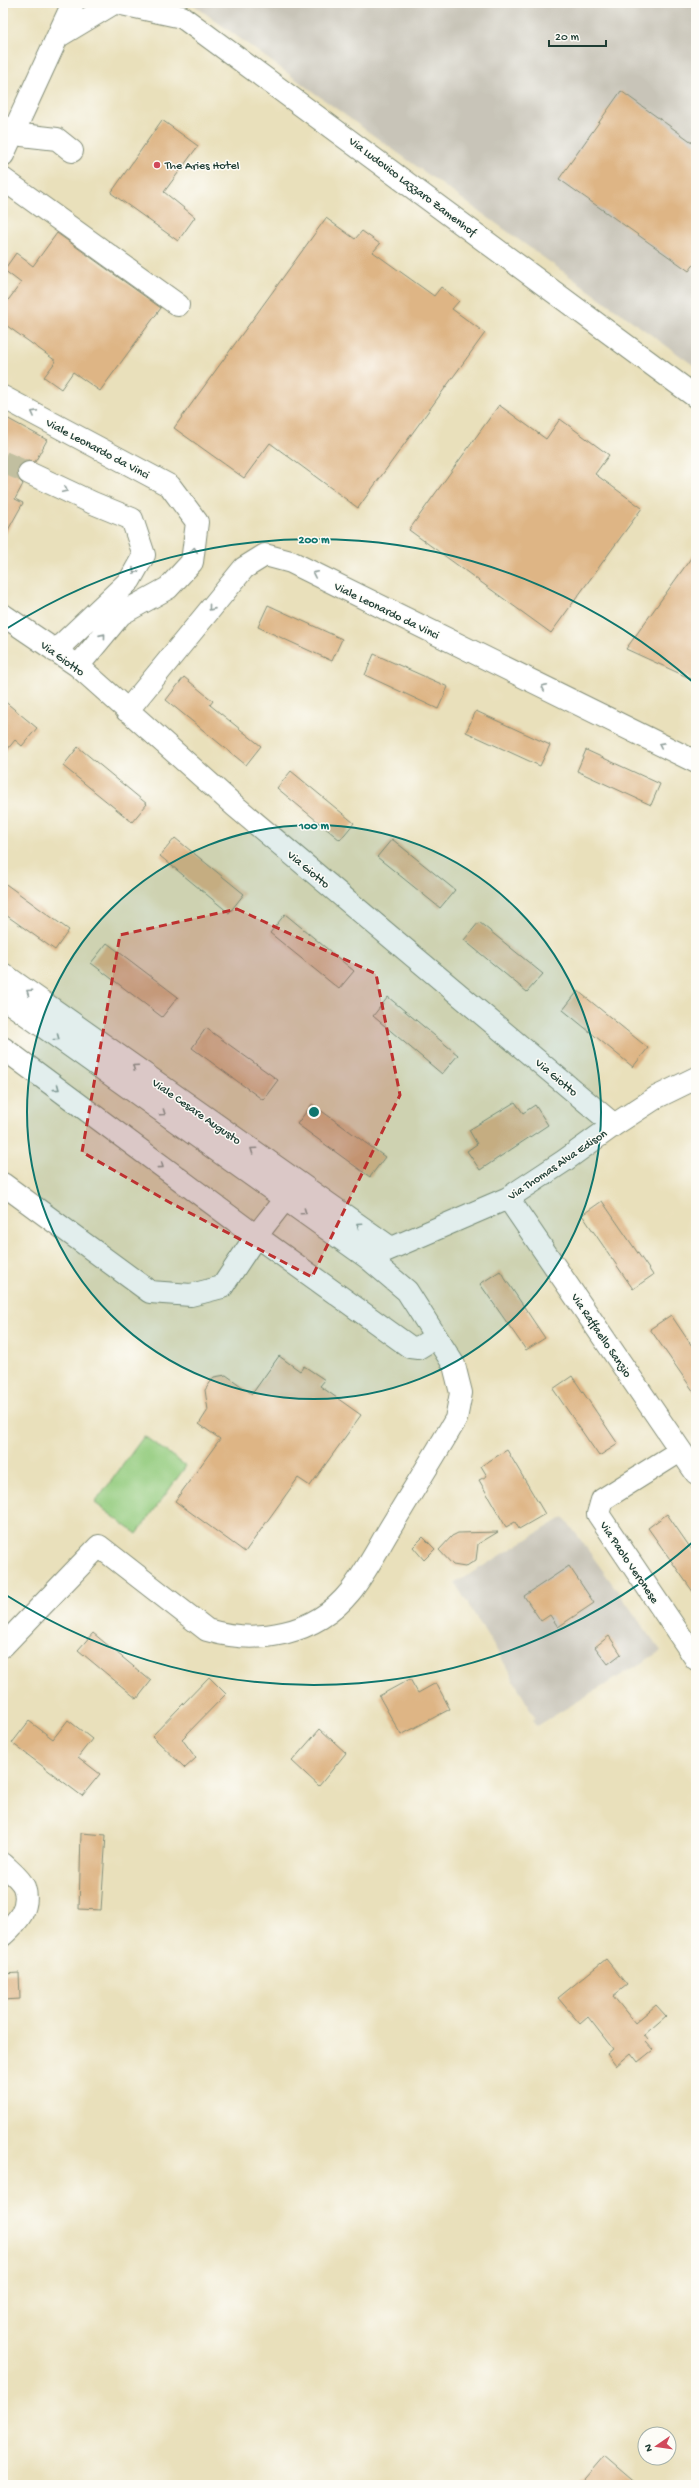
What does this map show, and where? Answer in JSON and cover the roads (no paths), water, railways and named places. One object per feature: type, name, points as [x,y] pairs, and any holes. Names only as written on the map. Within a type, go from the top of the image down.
[{"type":"street","points":[[3,154],[73,3]]},
{"type":"street","points":[[58,36],[114,3]]},
{"type":"street","name":"Via Ludovico Lazzaro Zamenhof","points":[[118,3],[182,17],[696,397]]},
{"type":"street","points":[[14,130],[22,135],[57,139],[72,151]]},
{"type":"street","points":[[3,179],[178,305]]},
{"type":"street","name":"Viale Leonardo da Vinci","points":[[3,397],[170,486],[197,522],[192,562],[168,588],[120,614],[78,666]]},
{"type":"street","points":[[29,474],[132,519],[144,555],[130,580],[55,651]]},
{"type":"street","name":"Viale Leonardo da Vinci","points":[[127,711],[244,568],[265,555],[291,562],[696,762]]},
{"type":"street","name":"Via Giotto","points":[[3,615],[78,666],[234,806],[614,1125]]},
{"type":"street","name":"Viale Cesare Augusto","points":[[3,974],[390,1248]]},
{"type":"street","name":"Viale Cesare Augusto","points":[[3,998],[368,1258],[407,1290],[454,1365],[460,1383],[461,1402],[456,1420],[359,1580],[349,1593],[324,1615],[294,1631],[265,1637],[241,1637],[207,1630],[99,1546],[3,1646]]},
{"type":"street","points":[[3,1048],[256,1236],[410,1347],[418,1348],[436,1337]]},
{"type":"street","name":"Via Thomas Alva Edison","points":[[368,1258],[508,1198],[657,1097],[696,1078]]},
{"type":"street","points":[[3,1184],[150,1292],[191,1295],[222,1287],[256,1236],[285,1199]]},
{"type":"street","name":"Via Raffaello Sanzio","points":[[508,1198],[696,1473]]},
{"type":"street","name":"Via Paolo Veronese","points":[[680,1451],[602,1500],[598,1514],[696,1659]]},
{"type":"street","points":[[3,1864],[24,1886],[26,1905],[18,1922],[3,1935]]},
{"type":"tunnel","points":[[3,462],[29,473]]},
{"type":"place","name":"The Aries Hotel","points":[[157,165]]}]
